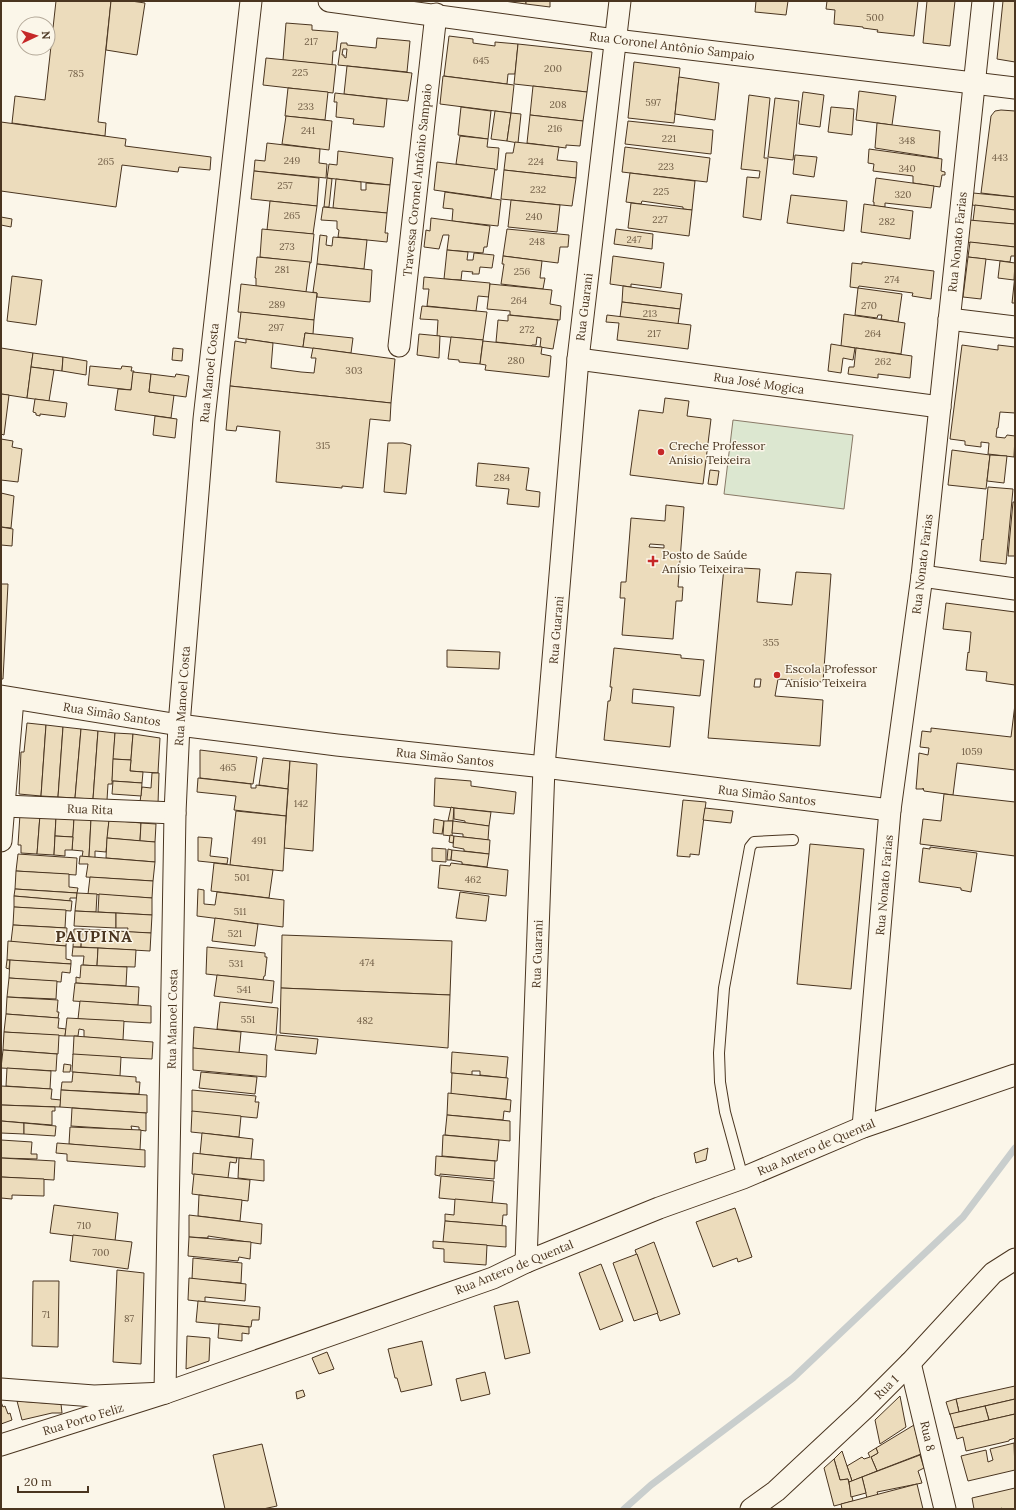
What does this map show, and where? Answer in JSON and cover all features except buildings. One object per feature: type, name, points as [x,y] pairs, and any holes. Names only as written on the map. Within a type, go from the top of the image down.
[{"type":"street","name":"Rua Manoel Costa","points":[[165,1393],[175,813],[179,725],[204,419],[251,1]]},
{"type":"street","name":"Rua Coronel Antônio Sampaio","points":[[328,1],[436,14],[615,40],[1015,88]]},
{"type":"street","name":"Rua Guarani","points":[[526,1262],[544,767],[578,359],[620,1]]},
{"type":"street","name":"Rua Nonato Farias","points":[[863,1127],[890,810],[922,576],[983,1]]},
{"type":"street","name":"Travessa Coronel Antônio Sampaio","points":[[399,346],[436,14]]},
{"type":"street","points":[[949,319],[1015,327]]},
{"type":"street","name":"Rua José Mogica","points":[[578,359],[940,407]]},
{"type":"street","points":[[922,576],[1015,589]]},
{"type":"street","name":"Rua Simão Santos","points":[[7,697],[179,725],[337,745],[544,767],[890,810]]},
{"type":"street","points":[[1,840],[7,697]]},
{"type":"street","name":"Rua Rita","points":[[3,800],[175,813]]},
{"type":"street","name":"Rua Antero de Quental","points":[[1,1389],[94,1396],[165,1393],[494,1278],[526,1262],[659,1208],[743,1178],[863,1127],[1015,1075]]},
{"type":"street","name":"Rua 1","points":[[751,1509],[776,1491],[865,1408],[910,1363],[993,1273],[1015,1259]]},
{"type":"street","name":"Rua 8","points":[[910,1363],[945,1509]]},
{"type":"street","name":"Rua Porto Feliz","points":[[1,1445],[165,1393]]},
{"type":"lane","points":[[743,1178],[725,1112],[720,1082],[719,1053],[724,988],[750,847],[754,842],[793,840]]},
{"type":"green space","points":[[733,420],[853,435],[844,509],[724,494]]},
{"type":"waterway","points":[[624,1509],[651,1485],[793,1378],[963,1217],[1015,1148]]},
{"type":"place","name":"Creche Professor Anísio Teixeira","points":[[661,452]]},
{"type":"place","name":"Posto de Saúde Anísio Teixeira","points":[[653,561]]},
{"type":"place","name":"Escola Professor Anísio Teixeira","points":[[777,675]]},
{"type":"district","name":"PAUPINA","points":[[94,936]]}]
